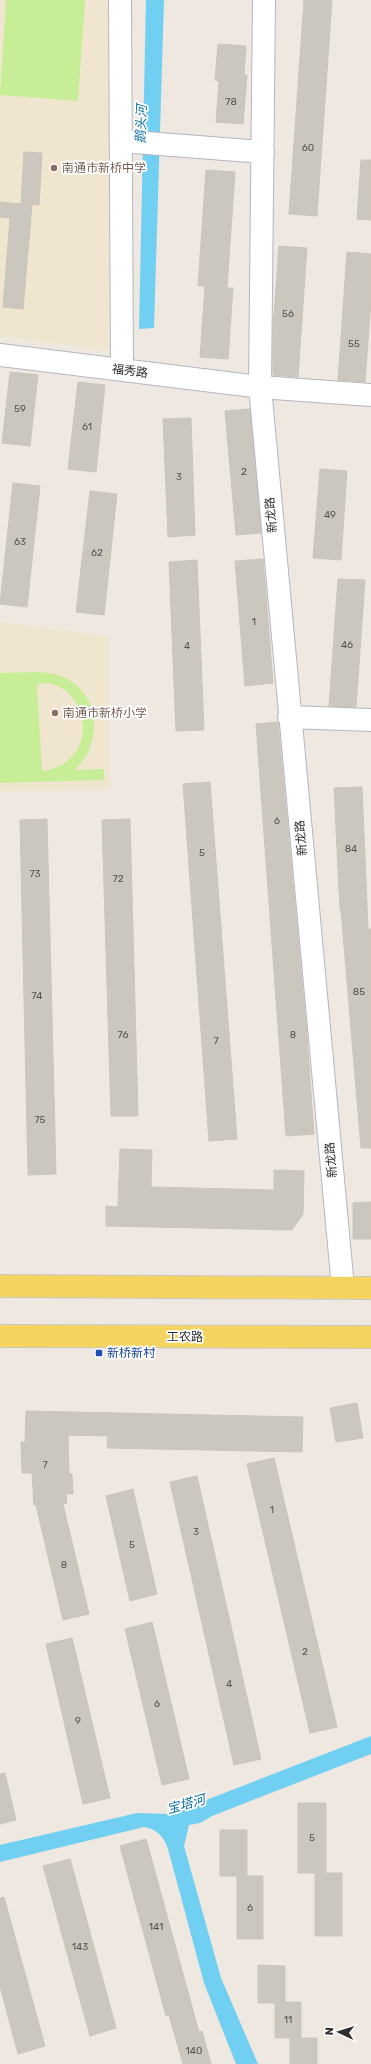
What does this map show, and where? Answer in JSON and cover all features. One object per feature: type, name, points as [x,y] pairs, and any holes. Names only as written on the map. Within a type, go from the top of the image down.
[{"type":"main road","points":[[0,1286],[371,1288]]},
{"type":"main road","name":"工农路","points":[[0,1336],[371,1337]]},
{"type":"street","points":[[120,0],[122,370]]},
{"type":"street","name":"新龙路","points":[[264,0],[260,387],[342,1288]]},
{"type":"street","points":[[121,141],[263,152]]},
{"type":"street","name":"福秀路","points":[[0,355],[260,387],[371,395]]},
{"type":"street","points":[[289,716],[371,720]]},
{"type":"shaded area","name":"南通市新桥中学","points":[[0,0],[109,0],[109,351],[0,336]]},
{"type":"shaded area","name":"南通市新桥小学","points":[[0,622],[109,636],[110,790],[0,791]]},
{"type":"green space","points":[[6,0],[85,0],[78,101],[0,95]]},
{"type":"green space","points":[[0,673],[50,673],[64,677],[78,687],[87,697],[92,709],[94,722],[90,748],[83,760],[74,770],[104,769],[104,780],[0,783]],"holes":[[[37,684],[54,685],[68,693],[77,705],[82,721],[82,737],[76,752],[62,764],[42,771]]]},
{"type":"water","points":[[146,0],[164,0],[154,328],[139,329]]},
{"type":"water","points":[[371,1736],[371,1754],[212,1816],[200,1823],[189,1825],[184,1846],[221,1978],[258,2064],[236,2064],[204,1983],[168,1849],[159,1834],[149,1828],[144,1827],[0,1862],[0,1845],[137,1813],[170,1814]]},
{"type":"building","points":[[304,0],[332,0],[317,216],[289,214]]},
{"type":"building","points":[[218,44],[246,46],[244,75],[247,75],[243,124],[216,122],[219,81],[215,80]]},
{"type":"building","points":[[24,152],[42,153],[39,205],[28,204],[32,205],[23,309],[3,307],[10,218],[0,217],[0,202],[21,204]]},
{"type":"building","points":[[361,160],[371,160],[371,220],[357,219]]},
{"type":"building","points":[[206,170],[235,172],[227,288],[233,288],[228,359],[200,357],[205,286],[198,286]]},
{"type":"building","points":[[279,246],[307,248],[298,377],[273,375],[273,329]]},
{"type":"building","points":[[347,252],[371,254],[371,301],[365,382],[338,380]]},
{"type":"building","points":[[10,372],[38,375],[30,446],[2,443]]},
{"type":"building","points":[[78,382],[105,385],[96,472],[68,469]]},
{"type":"building","points":[[250,409],[261,533],[236,535],[225,411]]},
{"type":"building","points":[[191,418],[195,535],[168,537],[163,419]]},
{"type":"building","points":[[320,469],[347,471],[341,560],[313,558]]},
{"type":"building","points":[[13,483],[40,486],[27,607],[0,604]]},
{"type":"building","points":[[90,491],[117,494],[104,615],[76,612]]},
{"type":"building","points":[[263,559],[273,683],[245,686],[235,561]]},
{"type":"building","points":[[197,560],[204,730],[176,731],[169,562]]},
{"type":"building","points":[[338,579],[365,580],[356,707],[329,706]]},
{"type":"building","points":[[278,722],[306,1024],[314,1134],[286,1136],[256,724]]},
{"type":"building","points":[[210,782],[237,1139],[209,1141],[183,784]]},
{"type":"building","points":[[362,787],[368,929],[371,929],[371,1148],[361,1148],[340,910],[334,788]]},
{"type":"building","points":[[47,819],[56,1174],[28,1175],[20,820]]},
{"type":"building","points":[[130,819],[138,1116],[111,1116],[102,820]]},
{"type":"building","points":[[120,1149],[152,1150],[151,1187],[274,1190],[274,1170],[304,1171],[303,1214],[292,1230],[106,1226],[106,1206],[118,1207]]},
{"type":"building","points":[[371,1202],[371,1239],[353,1239],[353,1203]]},
{"type":"building","points":[[357,1403],[363,1438],[336,1442],[330,1408]]},
{"type":"building","points":[[26,1411],[303,1417],[302,1452],[107,1448],[108,1436],[68,1435],[69,1474],[72,1474],[73,1494],[66,1494],[67,1503],[63,1504],[89,1614],[63,1620],[36,1505],[34,1505],[32,1473],[22,1473],[21,1442],[25,1442]]},
{"type":"building","points":[[274,1458],[337,1727],[310,1733],[247,1464]]},
{"type":"building","points":[[197,1476],[261,1759],[234,1765],[170,1482]]},
{"type":"building","points":[[133,1489],[157,1594],[130,1601],[106,1496]]},
{"type":"building","points":[[152,1622],[189,1779],[162,1785],[125,1629]]},
{"type":"building","points":[[72,1638],[110,1798],[83,1804],[46,1644]]},
{"type":"building","points":[[5,1773],[16,1820],[0,1824],[0,1774]]},
{"type":"building","points":[[298,1803],[326,1803],[326,1873],[342,1873],[342,1936],[315,1936],[315,1873],[298,1873]]},
{"type":"building","points":[[220,1830],[247,1830],[247,1876],[263,1876],[263,1939],[237,1939],[237,1876],[220,1876]]},
{"type":"building","points":[[146,1839],[199,2032],[202,2031],[211,2064],[183,2064],[169,2015],[166,2016],[120,1846]]},
{"type":"building","points":[[70,1859],[116,2028],[90,2036],[43,1866]]},
{"type":"building","points":[[4,1897],[45,2046],[18,2054],[0,1986],[0,1898]]},
{"type":"building","points":[[258,1965],[285,1966],[285,2002],[301,2002],[301,2038],[317,2038],[317,2064],[290,2064],[290,2038],[275,2038],[275,2003],[258,2003]]},
{"type":"place","name":"南通市新桥中学","points":[[54,168]]},
{"type":"place","name":"南通市新桥小学","points":[[55,713]]},
{"type":"place","name":"新桥新村","points":[[99,1353]]},
{"type":"water label","name":"鹅头河","points":[[141,124]]},
{"type":"water label","name":"宝塔河","points":[[186,1804]]}]
